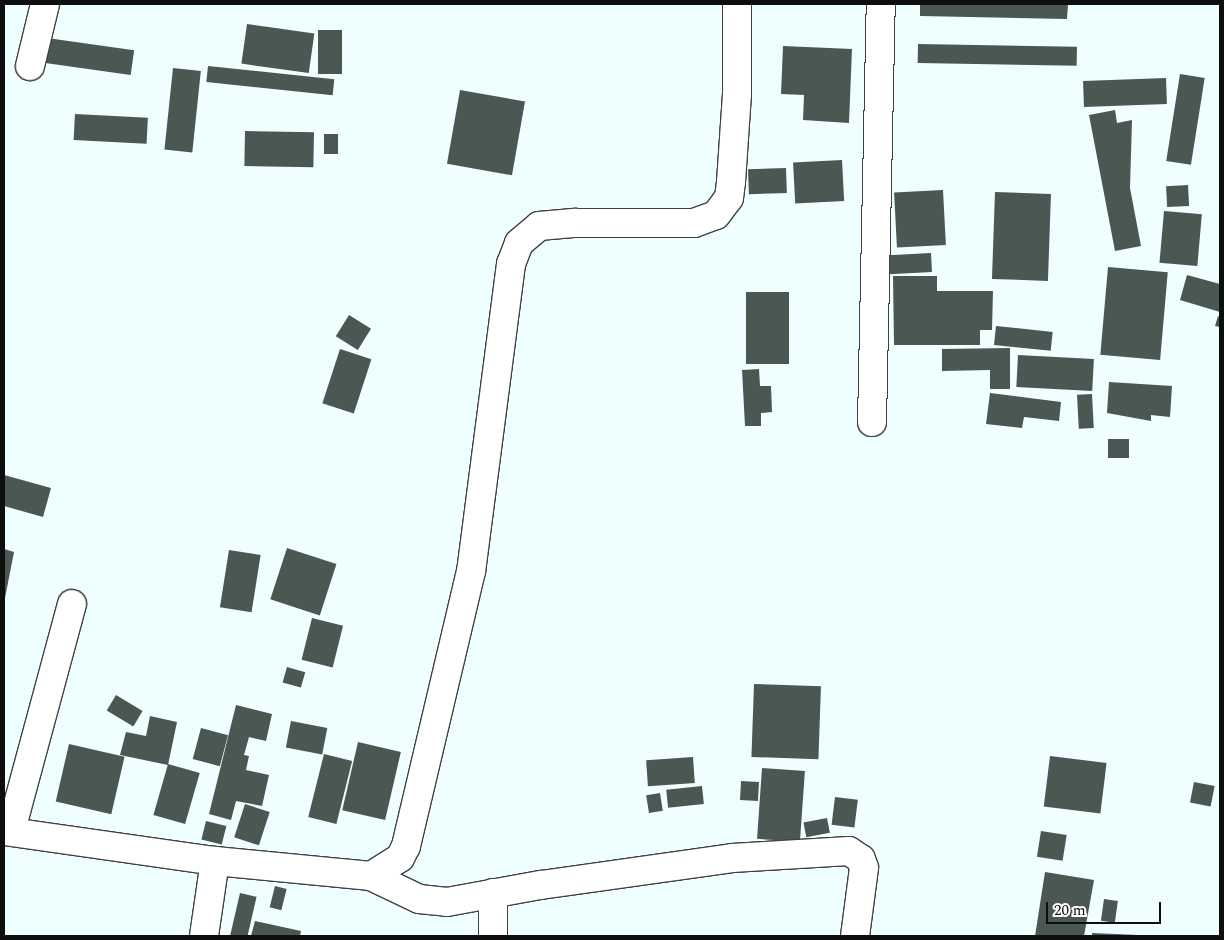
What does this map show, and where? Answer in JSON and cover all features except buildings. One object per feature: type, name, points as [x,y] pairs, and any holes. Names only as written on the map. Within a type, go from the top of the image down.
[{"type":"street","points":[[30,66],[45,4]]},
{"type":"street","points":[[371,876],[400,858],[406,846],[471,572],[511,264],[519,243],[539,226],[576,222],[694,223],[716,215],[729,198],[731,182],[736,94],[737,4]]},
{"type":"street","points":[[872,422],[881,4]]},
{"type":"street","points":[[72,604],[8,831],[215,861],[371,876],[419,899],[434,902],[732,858],[849,851],[861,859],[864,868],[855,936]]},
{"type":"street","points":[[204,936],[215,861]]},
{"type":"street","points":[[493,893],[493,936]]}]
